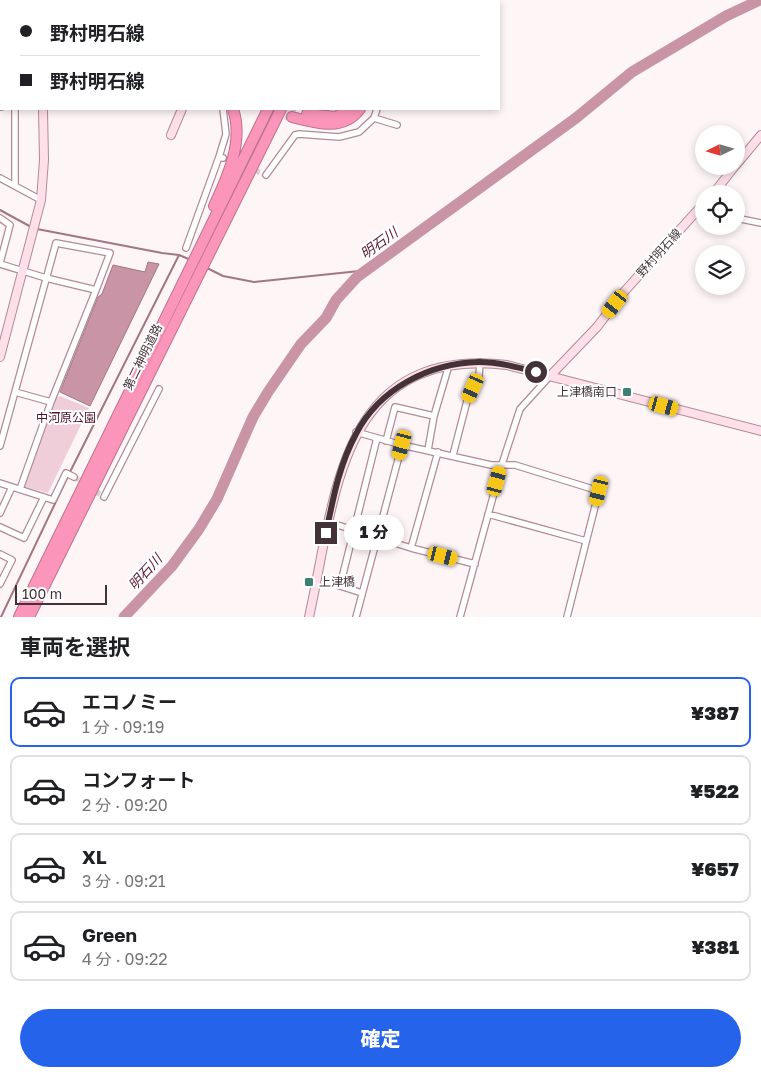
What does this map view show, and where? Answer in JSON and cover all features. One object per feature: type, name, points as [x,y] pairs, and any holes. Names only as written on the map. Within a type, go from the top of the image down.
[{"type":"highway","points":[[205,245],[235,153],[238,137],[233,110]]},
{"type":"highway","name":"第二神明道路","points":[[29,617],[268,110]]},
{"type":"highway","name":"第二神明道路","points":[[19,617],[181,297],[184,283],[280,110]]},
{"type":"highway","points":[[267,136],[292,112],[336,117],[348,110]]},
{"type":"highway","points":[[292,112],[320,123],[340,123],[350,119],[359,110]]},
{"type":"main road","points":[[0,357],[41,200],[44,160],[43,110]]},
{"type":"main road","points":[[171,135],[182,110]]},
{"type":"main road","points":[[745,154],[761,135]]},
{"type":"main road","points":[[720,185],[728,175]]},
{"type":"main road","name":"野村明石線","points":[[550,376],[598,327],[624,293],[695,216]]},
{"type":"main road","points":[[309,617],[338,479],[356,432],[367,416],[394,390],[422,374],[449,365],[480,362],[507,365],[761,431]]},
{"type":"street","points":[[15,110],[15,186]]},
{"type":"street","points":[[186,248],[221,157],[226,134],[223,110]]},
{"type":"street","points":[[266,175],[296,135],[339,137],[359,132],[374,118],[376,110]]},
{"type":"street","points":[[374,118],[397,125]]},
{"type":"street","points":[[0,178],[41,200]]},
{"type":"street","points":[[0,218],[10,225],[0,263],[46,278],[96,290]]},
{"type":"street","points":[[745,220],[761,223]]},
{"type":"street","points":[[0,446],[56,243],[110,253],[51,402],[20,489]]},
{"type":"street","points":[[453,455],[467,401],[479,376],[480,362]]},
{"type":"street","points":[[428,450],[434,416],[449,365]]},
{"type":"street","points":[[460,617],[502,464],[520,409],[550,376]]},
{"type":"street","points":[[104,497],[159,389]]},
{"type":"street","points":[[15,392],[51,402]]},
{"type":"street","points":[[386,441],[396,407],[434,416]]},
{"type":"street","points":[[356,432],[402,445],[538,472],[599,491],[567,617]]},
{"type":"street","points":[[362,593],[340,586],[377,438]]},
{"type":"street","points":[[356,617],[402,445]]},
{"type":"street","points":[[411,548],[438,452]]},
{"type":"street","points":[[0,482],[53,500],[66,473],[74,477]]},
{"type":"street","points":[[0,513],[12,487]]},
{"type":"street","points":[[0,527],[24,538],[44,497]]},
{"type":"street","points":[[488,514],[586,540]]},
{"type":"street","points":[[328,522],[411,548],[474,564]]},
{"type":"street","points":[[0,554],[12,560],[0,584]]},
{"type":"green space","name":"中河原公園","points":[[60,396],[89,408],[48,493],[25,487],[23,484],[56,398]]},
{"type":"shaded area","points":[[148,262],[159,264],[90,406],[60,392],[98,297],[102,294],[113,265],[145,272]]},
{"type":"waterway","name":"明石川","points":[[124,617],[172,566],[199,529],[217,499],[253,417],[268,392],[301,344],[326,318],[336,300],[357,277],[576,118],[632,72],[726,16],[760,0]]},
{"type":"waterway","points":[[0,210],[33,228]]},
{"type":"waterway","points":[[37,229],[179,255],[191,260]]},
{"type":"waterway","points":[[1,617],[71,470],[179,255]]},
{"type":"waterway","points":[[207,268],[223,276],[254,282],[369,270]]},
{"type":"tunnel","points":[[274,110],[292,117]]},
{"type":"tunnel","points":[[239,164],[266,175]]},
{"type":"tunnel","points":[[74,477],[104,497]]},
{"type":"place","name":"上津橋南口","points":[[627,392]]},
{"type":"place","name":"上津橋","points":[[309,582]]},
{"type":"route","points":[[326,533],[338,479],[356,432],[367,416],[394,390],[422,374],[449,365],[480,362],[507,365],[536,372]]}]
